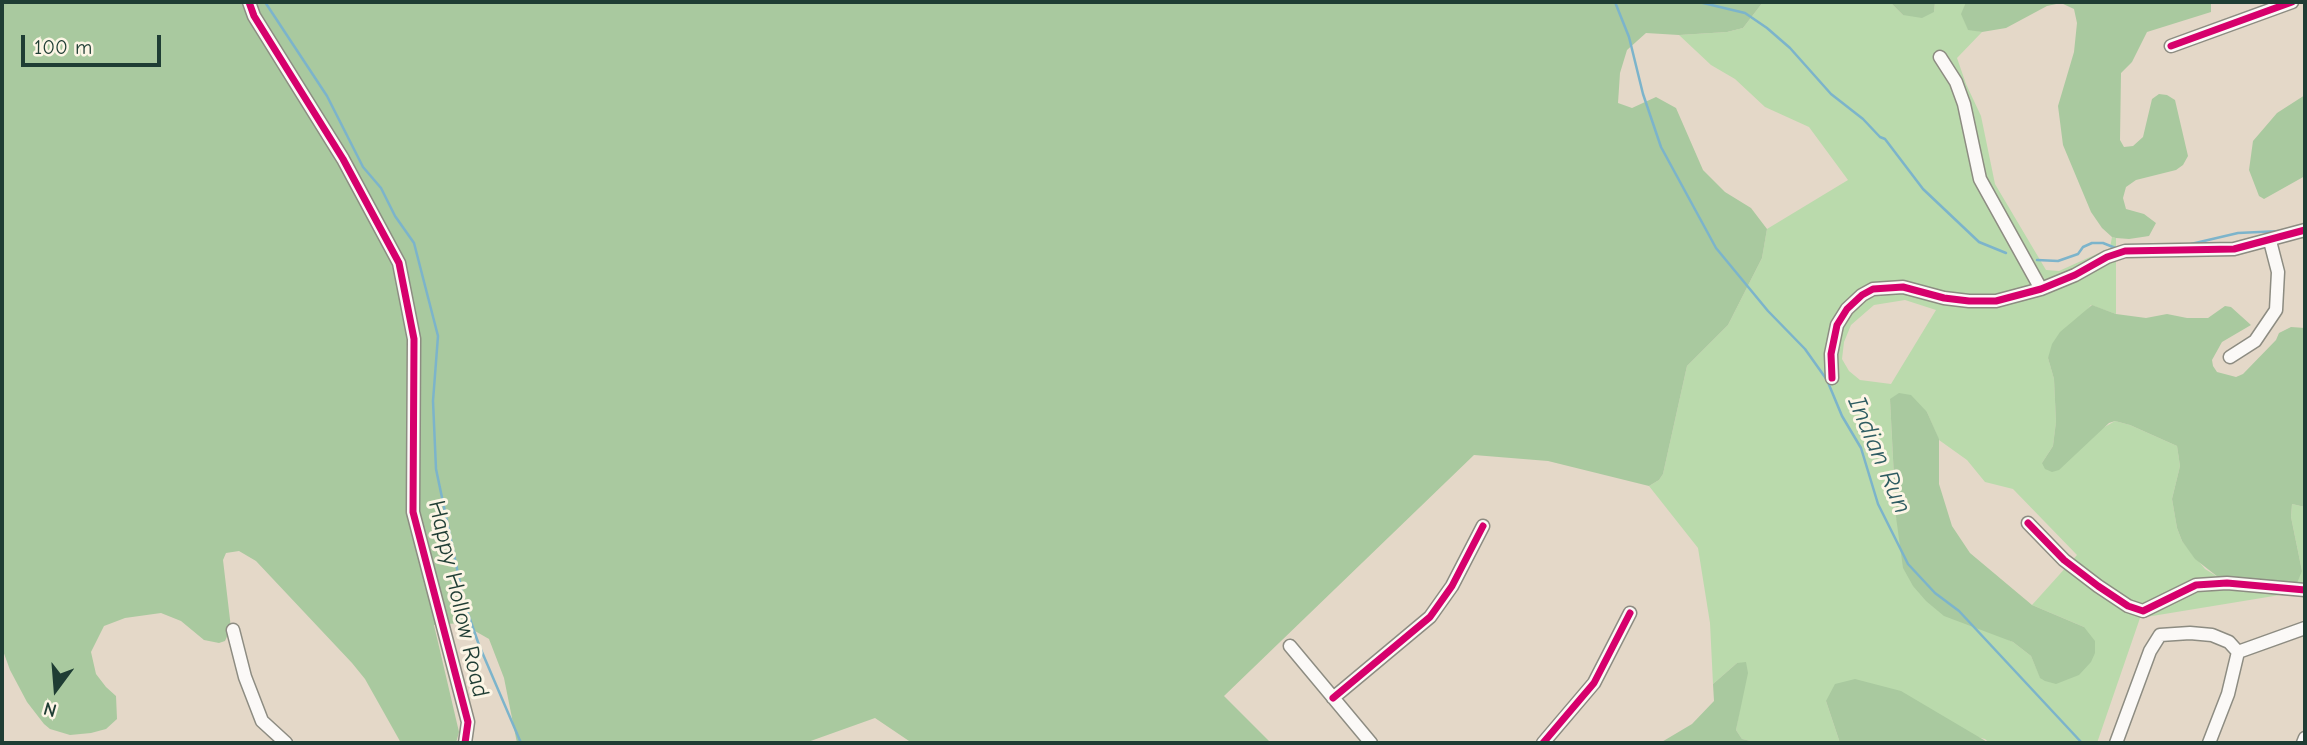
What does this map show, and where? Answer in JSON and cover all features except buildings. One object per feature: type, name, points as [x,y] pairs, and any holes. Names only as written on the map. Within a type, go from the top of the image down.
[{"type":"street","name":"Happy Hollow Road","points":[[249,2],[254,16],[343,159],[399,262],[414,339],[413,512],[468,722],[465,743]]},
{"type":"street","points":[[2171,46],[2292,2]]},
{"type":"street","points":[[1940,57],[1960,93],[1971,131],[1980,179],[2041,289]]},
{"type":"street","points":[[1832,379],[1831,354],[1837,325],[1847,309],[1873,289],[1903,286],[1944,298],[1996,301],[2041,289],[2075,275],[2106,257],[2125,251],[2234,249],[2305,230]]},
{"type":"street","points":[[2230,357],[2255,341],[2276,310],[2278,272],[2270,240]]},
{"type":"street","points":[[2028,523],[2064,560],[2128,606],[2143,611],[2196,585],[2227,583],[2305,590]]},
{"type":"street","points":[[1333,698],[1430,617],[1452,586],[1483,526]]},
{"type":"street","points":[[1543,743],[1594,683],[1630,613]]},
{"type":"street","points":[[2238,652],[2305,628]]},
{"type":"street","points":[[233,631],[245,677],[262,721],[286,743]]},
{"type":"street","points":[[2116,743],[2150,651],[2160,635],[2212,635],[2229,642],[2238,652]]},
{"type":"street","points":[[1290,646],[1371,743]]},
{"type":"street","points":[[2209,743],[2228,694],[2238,652]]},
{"type":"street","points":[[2303,743],[2305,738]]},
{"type":"green space","points":[[2,2],[1763,2],[1743,28],[1727,32],[1679,35],[1646,33],[1627,50],[1620,73],[1618,103],[1632,108],[1656,97],[1676,108],[1703,170],[1725,192],[1751,208],[1767,229],[1762,258],[1728,325],[1687,366],[1663,474],[1659,480],[1649,486],[1548,461],[1474,455],[1224,696],[1271,743],[912,743],[875,718],[805,743],[517,743],[504,678],[489,639],[461,623],[434,625],[459,732],[456,743],[401,743],[365,679],[352,663],[256,561],[239,551],[226,553],[223,560],[231,628],[225,641],[219,643],[204,640],[181,621],[161,613],[125,618],[104,626],[91,652],[96,674],[116,696],[117,719],[106,729],[70,735],[50,729],[44,724],[27,702],[2,648]]},
{"type":"green space","points":[[1763,2],[1890,2],[1903,15],[1934,12],[1935,2],[1966,2],[1962,14],[1968,29],[1982,32],[1957,58],[1981,116],[1995,184],[2046,270],[2059,271],[2110,248],[2112,237],[2116,238],[2116,314],[2091,305],[2048,358],[2054,379],[2056,422],[2053,446],[2042,463],[2115,421],[2177,446],[2180,466],[2172,499],[2177,528],[2182,541],[2205,569],[2218,577],[2246,581],[2302,571],[2291,517],[2292,504],[2305,507],[2305,597],[2280,595],[2140,618],[2097,743],[1989,743],[1985,739],[1826,701],[1840,743],[1760,743],[1742,739],[1736,730],[1741,702],[1737,663],[1713,684],[1710,623],[1698,548],[1649,486],[1663,474],[1687,366],[1728,325],[1762,258],[1767,229],[1848,180],[1809,127],[1765,107],[1735,79],[1711,65],[1679,35],[1727,32],[1743,28]],"holes":[[[1905,300],[1936,310],[1891,384],[1860,380],[1849,371],[1842,359],[1844,342],[1851,325],[1874,305]],[[1890,399],[1927,412],[1939,440],[1967,460],[1985,482],[2013,489],[2077,555],[2032,605],[2084,627],[2040,677],[2031,656],[2013,642],[1988,630],[1896,518]]]},
{"type":"green space","points":[[1890,2],[1935,2],[1934,12],[1922,18],[1903,15]]},
{"type":"green space","points":[[1966,2],[2211,2],[2211,12],[2147,32],[2132,62],[2121,73],[2120,140],[2124,147],[2133,146],[2143,137],[2152,99],[2159,94],[2167,95],[2175,100],[2188,156],[2176,170],[2136,180],[2126,187],[2123,198],[2126,209],[2144,214],[2156,223],[2149,236],[2116,238],[2102,228],[2091,212],[2063,145],[2058,106],[2074,52],[2077,23],[2074,9],[2061,3],[2047,6],[2006,28],[1982,32],[1968,30],[1961,14]]},
{"type":"green space","points":[[2305,95],[2305,176],[2264,199],[2259,196],[2249,170],[2253,141],[2277,113]]},
{"type":"green space","points":[[2092,305],[2116,314],[2146,318],[2167,314],[2208,318],[2225,306],[2231,307],[2251,325],[2222,342],[2212,360],[2217,372],[2236,377],[2243,374],[2276,340],[2279,333],[2291,327],[2305,328],[2305,507],[2292,504],[2291,517],[2302,571],[2297,583],[2218,577],[2195,559],[2182,541],[2177,528],[2172,499],[2180,466],[2177,446],[2115,421],[2109,423],[2059,470],[2052,472],[2045,469],[2042,463],[2053,446],[2056,422],[2054,379],[2048,358],[2052,344],[2060,332]]},
{"type":"green space","points":[[1899,393],[1911,395],[1927,412],[1939,439],[1939,484],[1952,526],[1970,553],[2032,605],[2084,627],[2095,641],[2095,653],[2091,662],[2079,675],[2056,684],[2045,681],[2040,678],[2031,656],[2013,642],[1944,616],[1913,586],[1903,568],[1896,517],[1890,399]]},
{"type":"green space","points":[[1746,662],[1748,673],[1736,730],[1742,739],[1760,743],[1660,743],[1692,724],[1714,701],[1713,684],[1737,663]]},
{"type":"green space","points":[[1855,679],[1901,691],[1989,743],[1840,743],[1826,701],[1835,684]]},
{"type":"waterway","points":[[265,2],[327,96],[363,167],[381,188],[395,216],[414,243],[438,336],[433,401],[436,469],[464,602],[479,645],[521,743]]},
{"type":"waterway","name":"Indian Run","points":[[1615,2],[1629,37],[1643,94],[1661,147],[1716,248],[1768,311],[1805,349],[1827,380],[1842,416],[1861,448],[1878,504],[1908,564],[1935,593],[1959,611],[2082,743]]},
{"type":"waterway","points":[[1699,2],[1745,13],[1767,28],[1790,48],[1831,94],[1885,139],[1923,189],[1979,242],[2006,253]]},
{"type":"waterway","points":[[2191,244],[2238,233],[2281,231]]},
{"type":"waterway","points":[[2037,260],[2058,261],[2078,254],[2083,247],[2092,243],[2103,243],[2118,249]]},
{"type":"cycle path","points":[[249,2],[254,16],[343,159],[399,263],[414,339],[413,512],[468,722],[465,743]]},
{"type":"cycle path","points":[[2171,46],[2292,2]]},
{"type":"cycle path","points":[[1832,378],[1831,354],[1837,325],[1847,309],[1873,289],[1903,287],[1944,298],[1996,301],[2041,289],[2125,251],[2234,249],[2305,230]]},
{"type":"cycle path","points":[[2028,523],[2064,560],[2128,606],[2143,611],[2196,585],[2227,583],[2305,590]]},
{"type":"cycle path","points":[[1333,698],[1430,617],[1452,586],[1483,526]]},
{"type":"cycle path","points":[[1543,743],[1594,683],[1630,613]]}]
